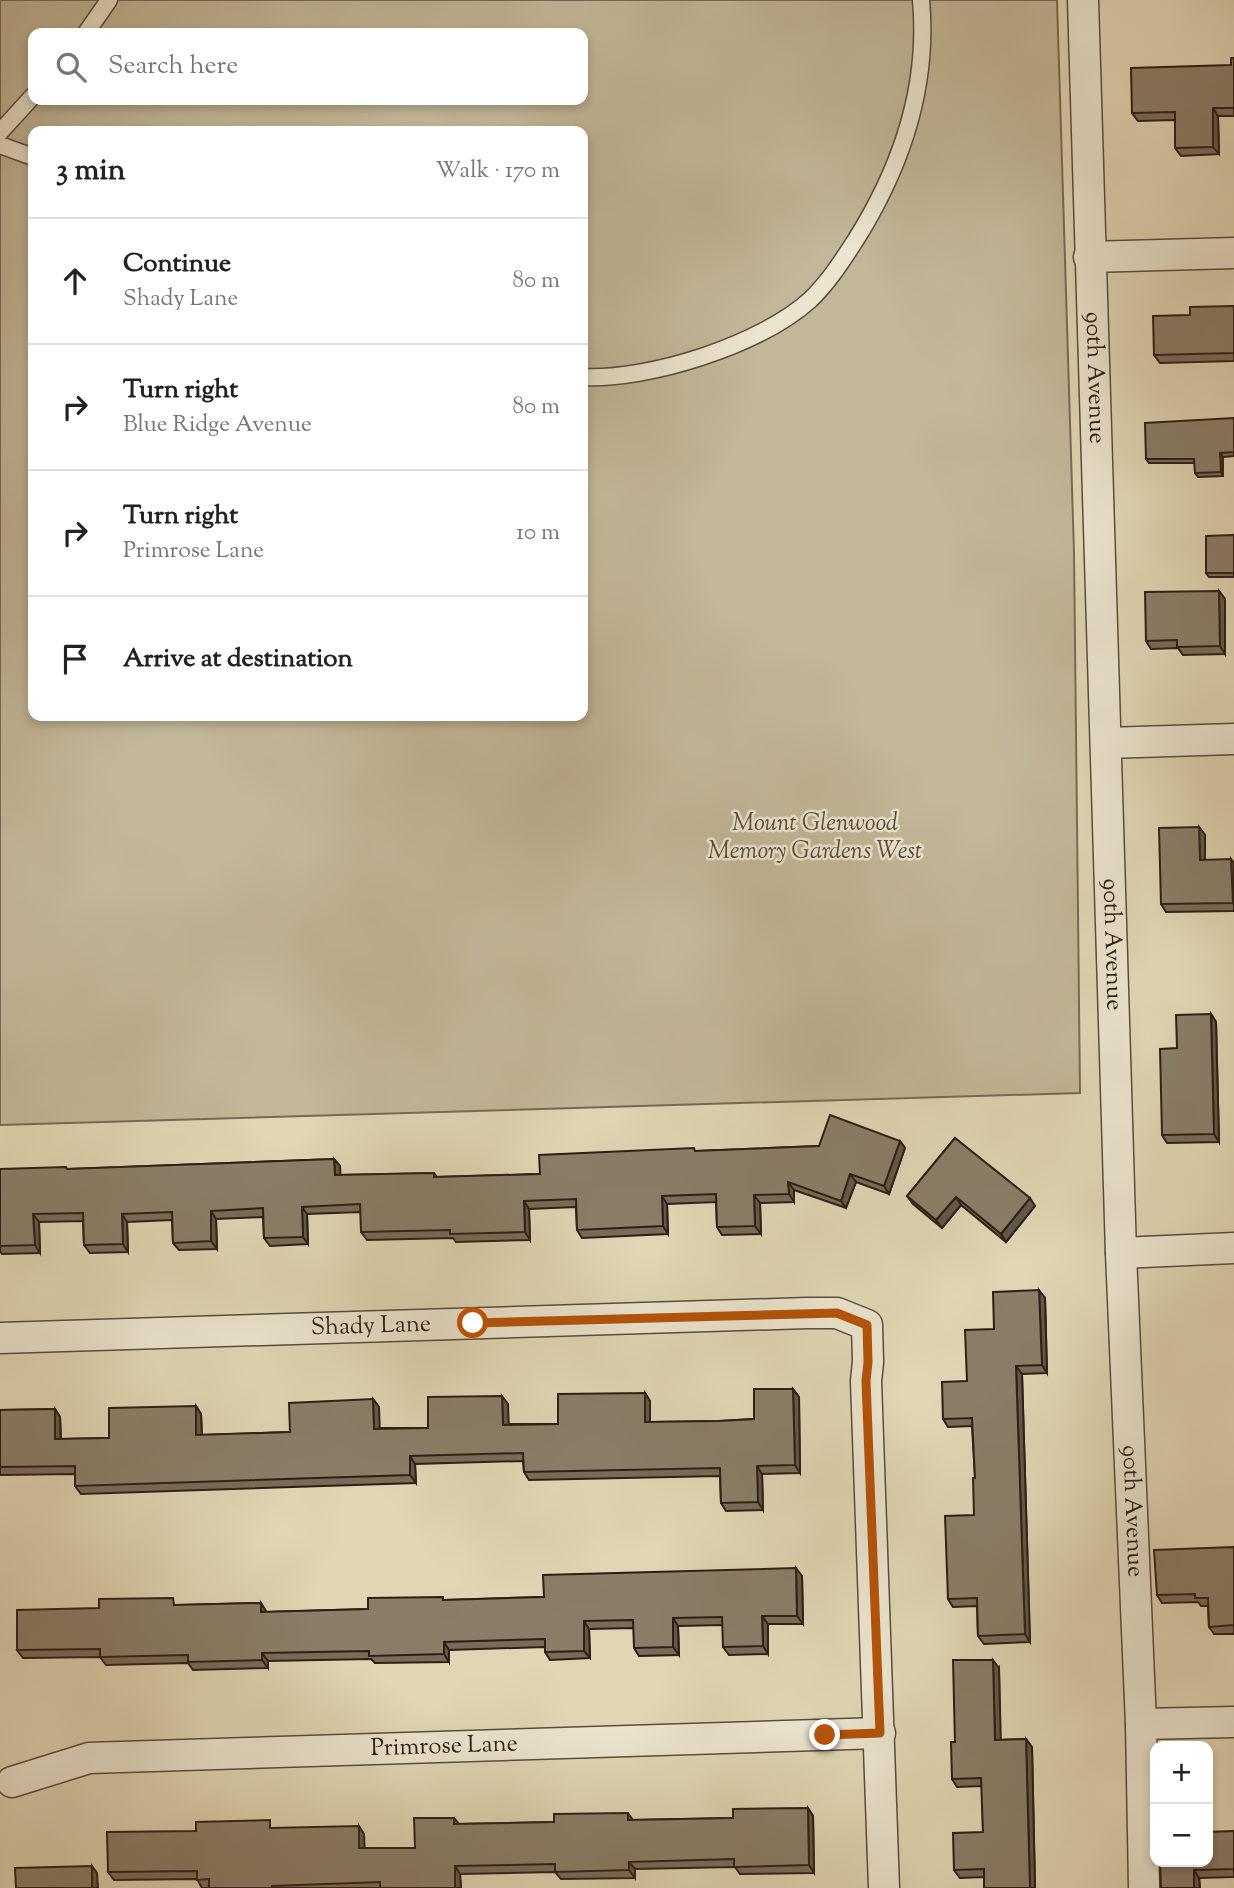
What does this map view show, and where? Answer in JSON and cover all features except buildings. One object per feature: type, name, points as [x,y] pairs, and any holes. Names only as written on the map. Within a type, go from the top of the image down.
[{"type":"street","name":"90th Avenue","points":[[1083,0],[1121,1253],[1141,1724],[1144,1888]]},
{"type":"street","points":[[1089,257],[1234,253]]},
{"type":"street","points":[[1107,743],[1234,739]]},
{"type":"street","points":[[1121,1253],[1234,1248]]},
{"type":"street","name":"Shady Lane","points":[[0,1338],[807,1313],[837,1313],[867,1325],[866,1381],[880,1733]]},
{"type":"street","points":[[1141,1724],[1234,1721]]},
{"type":"street","points":[[880,1733],[884,1888]]},
{"type":"street","name":"Primrose Lane","points":[[12,1782],[89,1758],[880,1733]]},
{"type":"lane","points":[[89,28],[109,0]]},
{"type":"lane","points":[[588,377],[628,374],[680,363],[745,341],[780,323],[811,300],[837,269],[873,212],[895,168],[910,124],[920,75],[923,26],[921,0]]},
{"type":"lane","points":[[0,132],[28,101]]},
{"type":"lane","points":[[0,145],[28,155]]},
{"type":"green space","name":"Mount Glenwood Memory Gardens West","points":[[0,0],[1057,0],[1074,552],[1080,1093],[0,1125]]},
{"type":"route","points":[[473,1323],[837,1313],[867,1325],[866,1381],[880,1733],[825,1735]]}]
